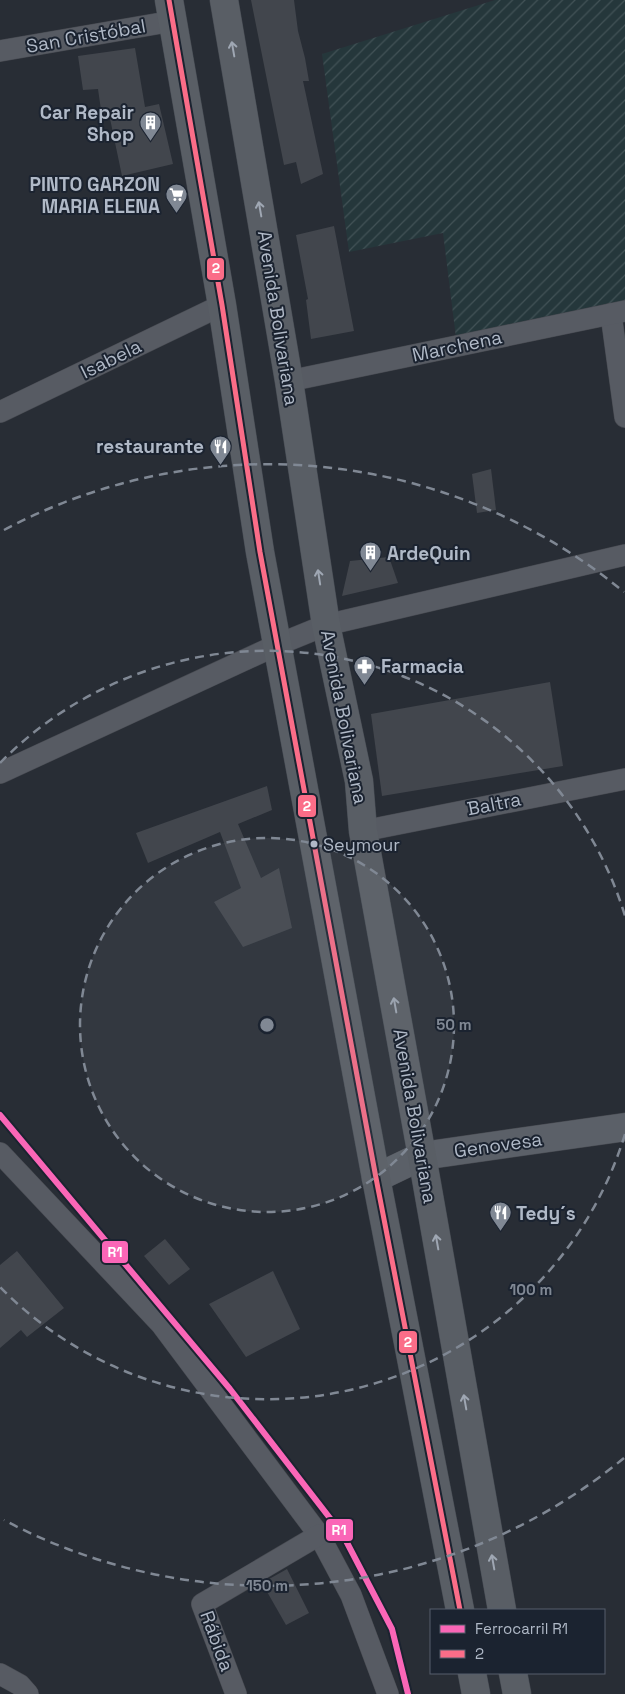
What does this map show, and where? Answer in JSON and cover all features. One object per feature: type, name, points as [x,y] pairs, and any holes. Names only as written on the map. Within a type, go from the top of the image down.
[{"type":"main road","name":"Avenida Bolivariana","points":[[224,0],[289,381],[326,625],[359,781],[363,830],[502,1609]]},
{"type":"main road","points":[[171,10],[222,305],[260,552],[376,1178],[460,1609]]},
{"type":"main road","points":[[472,1674],[476,1694]]},
{"type":"main road","points":[[513,1674],[517,1694]]},
{"type":"street","name":"San Cristóbal","points":[[0,51],[171,10]]},
{"type":"street","name":"Isabela","points":[[0,412],[222,305]]},
{"type":"street","name":"Marchena","points":[[289,381],[618,313]]},
{"type":"street","points":[[618,313],[625,417]]},
{"type":"street","points":[[0,773],[277,645],[326,625],[625,555]]},
{"type":"street","name":"Baltra","points":[[363,830],[625,779]]},
{"type":"street","name":"Genovesa","points":[[376,1178],[422,1156],[625,1127]]},
{"type":"street","points":[[0,1153],[161,1324],[319,1535],[350,1595],[388,1694]]},
{"type":"street","name":"Rábida","points":[[236,1694],[202,1604],[319,1535]]},
{"type":"street","points":[[0,1674],[20,1685],[28,1694]]},
{"type":"shaded area","points":[[495,0],[625,0],[625,308],[457,346],[443,233],[349,252],[322,54]]},
{"type":"building","points":[[251,0],[294,0],[298,31],[309,81],[303,81],[323,174],[301,184],[296,162],[284,165]]},
{"type":"building","points":[[135,48],[145,107],[159,104],[173,164],[122,176],[108,109],[101,110],[98,89],[83,90],[78,56]]},
{"type":"building","points":[[334,226],[354,331],[311,339],[306,300],[308,299],[296,235]]},
{"type":"building","points":[[491,469],[496,510],[477,513],[472,474]]},
{"type":"building","name":"ArdeQuin","points":[[389,557],[398,583],[342,596],[350,561]]},
{"type":"building","points":[[550,682],[563,766],[382,796],[371,714]]},
{"type":"building","points":[[267,786],[272,810],[238,824],[261,878],[279,868],[292,928],[243,947],[214,902],[241,888],[220,832],[148,863],[136,833]]},
{"type":"building","points":[[165,1239],[190,1269],[169,1285],[144,1256]]},
{"type":"building","points":[[17,1251],[64,1308],[27,1337],[21,1330],[0,1348],[0,1265]]},
{"type":"building","points":[[273,1271],[300,1329],[246,1357],[209,1304]]},
{"type":"building","points":[[287,1569],[309,1613],[286,1625],[262,1583]]},
{"type":"rail line","name":"R1","points":[[0,1115],[230,1389],[343,1535],[392,1629],[408,1694]]},
{"type":"transit line","name":"2","points":[[169,0],[222,305],[260,552],[376,1178],[460,1609]]},
{"type":"place","name":"Car Repair Shop","points":[[150,142]]},
{"type":"place","name":"PINTO GARZON MARIA ELENA","points":[[176,214]]},
{"type":"place","name":"restaurante","points":[[220,465]]},
{"type":"place","name":"ArdeQuin","points":[[371,572]]},
{"type":"place","name":"Farmacia","points":[[365,685]]},
{"type":"place","name":"Seymour","points":[[314,844]]},
{"type":"place","name":"Tedy´s","points":[[500,1232]]}]
